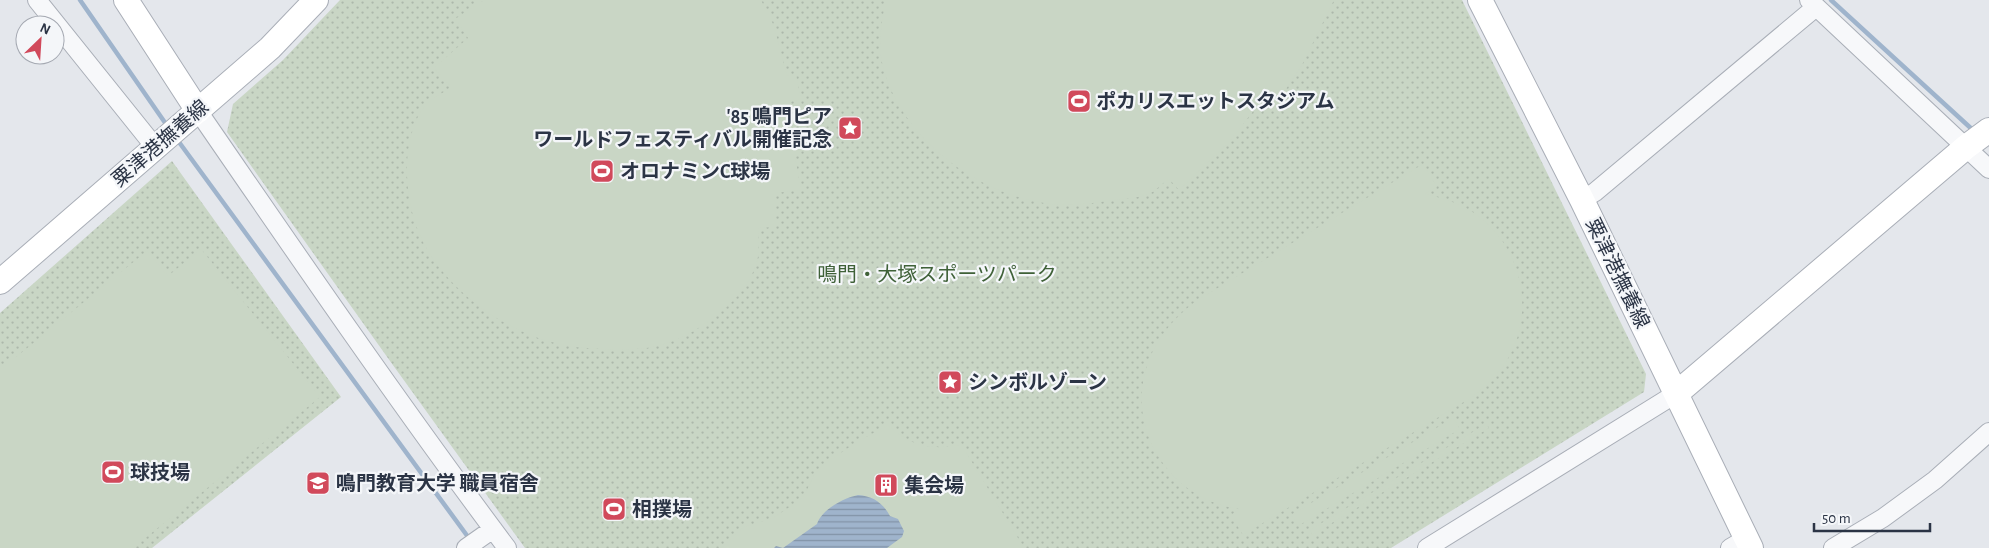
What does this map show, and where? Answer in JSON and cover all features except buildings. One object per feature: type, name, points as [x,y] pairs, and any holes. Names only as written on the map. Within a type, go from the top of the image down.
[{"type":"main road","points":[[126,0],[191,117]]},
{"type":"main road","name":"粟津港撫養線","points":[[0,282],[270,48],[316,0]]},
{"type":"main road","name":"粟津港撫養線","points":[[1480,0],[1582,200],[1677,393],[1743,545]]},
{"type":"main road","points":[[1677,393],[1968,145],[1989,130]]},
{"type":"street","points":[[37,0],[158,145]]},
{"type":"street","points":[[1582,200],[1595,192],[1813,4],[1968,145],[1989,169]]},
{"type":"street","points":[[191,117],[337,314],[487,533],[507,548]]},
{"type":"street","points":[[1426,548],[1677,393]]},
{"type":"street","points":[[1833,548],[1883,518],[1936,480],[1989,432]]},
{"type":"street","points":[[466,548],[487,533]]},
{"type":"green space","name":"鳴門・大塚スポーツパーク","points":[[340,0],[1462,0],[1646,374],[1644,392],[1391,548],[525,548],[227,132],[233,104],[283,60]]},
{"type":"green space","name":"オロナミンC球場","points":[[484,0],[761,0],[774,26],[787,76],[796,75],[801,99],[789,102],[795,126],[795,156],[801,190],[776,193],[776,227],[759,228],[757,261],[749,281],[727,306],[700,327],[672,341],[644,348],[624,350],[575,347],[559,344],[518,330],[480,307],[447,277],[434,260],[419,234],[412,210],[407,176],[409,147],[414,126],[423,109],[431,100],[451,87],[434,68],[468,38],[455,19]]},
{"type":"green space","name":"ポカリスエットスタジアム","points":[[886,0],[1334,0],[1302,65],[1276,104],[1265,96],[1229,142],[1179,190],[1169,179],[1151,193],[1143,196],[1064,205],[1023,199],[997,189],[972,176],[948,160],[927,141],[909,120],[894,96],[884,71],[880,44]]},
{"type":"green space","name":"球技場","points":[[172,161],[341,397],[152,548],[0,548],[0,313]]},
{"type":"green space","points":[[1423,164],[1437,187],[1425,194],[1455,203],[1471,211],[1488,224],[1502,241],[1512,259],[1519,279],[1522,300],[1521,322],[1516,342],[1499,372],[1472,397],[1243,535],[1231,515],[1240,509],[1215,503],[1193,492],[1174,477],[1159,458],[1148,436],[1143,413],[1142,388],[1148,363],[1156,345],[1161,336],[1180,314],[1196,301]]},
{"type":"green space","name":"球技場","points":[[201,249],[320,397],[133,548],[0,548],[0,370],[147,251],[168,276]]},
{"type":"green space","points":[[1453,418],[1460,429],[1298,526],[1291,515]]},
{"type":"green space","points":[[1486,424],[1489,428],[1312,535],[1310,530]]},
{"type":"green space","points":[[888,425],[904,438],[930,447],[960,445],[1024,548],[721,548],[744,527],[773,518],[797,502],[804,496],[814,475],[824,464],[857,442]]},
{"type":"water","points":[[858,495],[868,497],[881,504],[890,516],[898,519],[904,531],[902,537],[887,548],[783,548],[817,524],[828,509]]},
{"type":"waterway","points":[[80,0],[168,127]]},
{"type":"waterway","points":[[1831,0],[1975,132]]},
{"type":"waterway","points":[[176,138],[471,541]]},
{"type":"place","name":"ポカリスエットスタジアム","points":[[1079,101]]},
{"type":"place","name":"'85 鳴門ピア ワールドフェスティバル開催記念","points":[[850,128]]},
{"type":"place","name":"オロナミンC球場","points":[[602,171]]},
{"type":"place","name":"シンボルゾーン","points":[[950,382]]},
{"type":"place","name":"球技場","points":[[113,472]]},
{"type":"place","name":"鳴門教育大学 職員宿舎","points":[[318,483]]},
{"type":"place","name":"集会場","points":[[886,485]]},
{"type":"place","name":"相撲場","points":[[614,509]]}]
